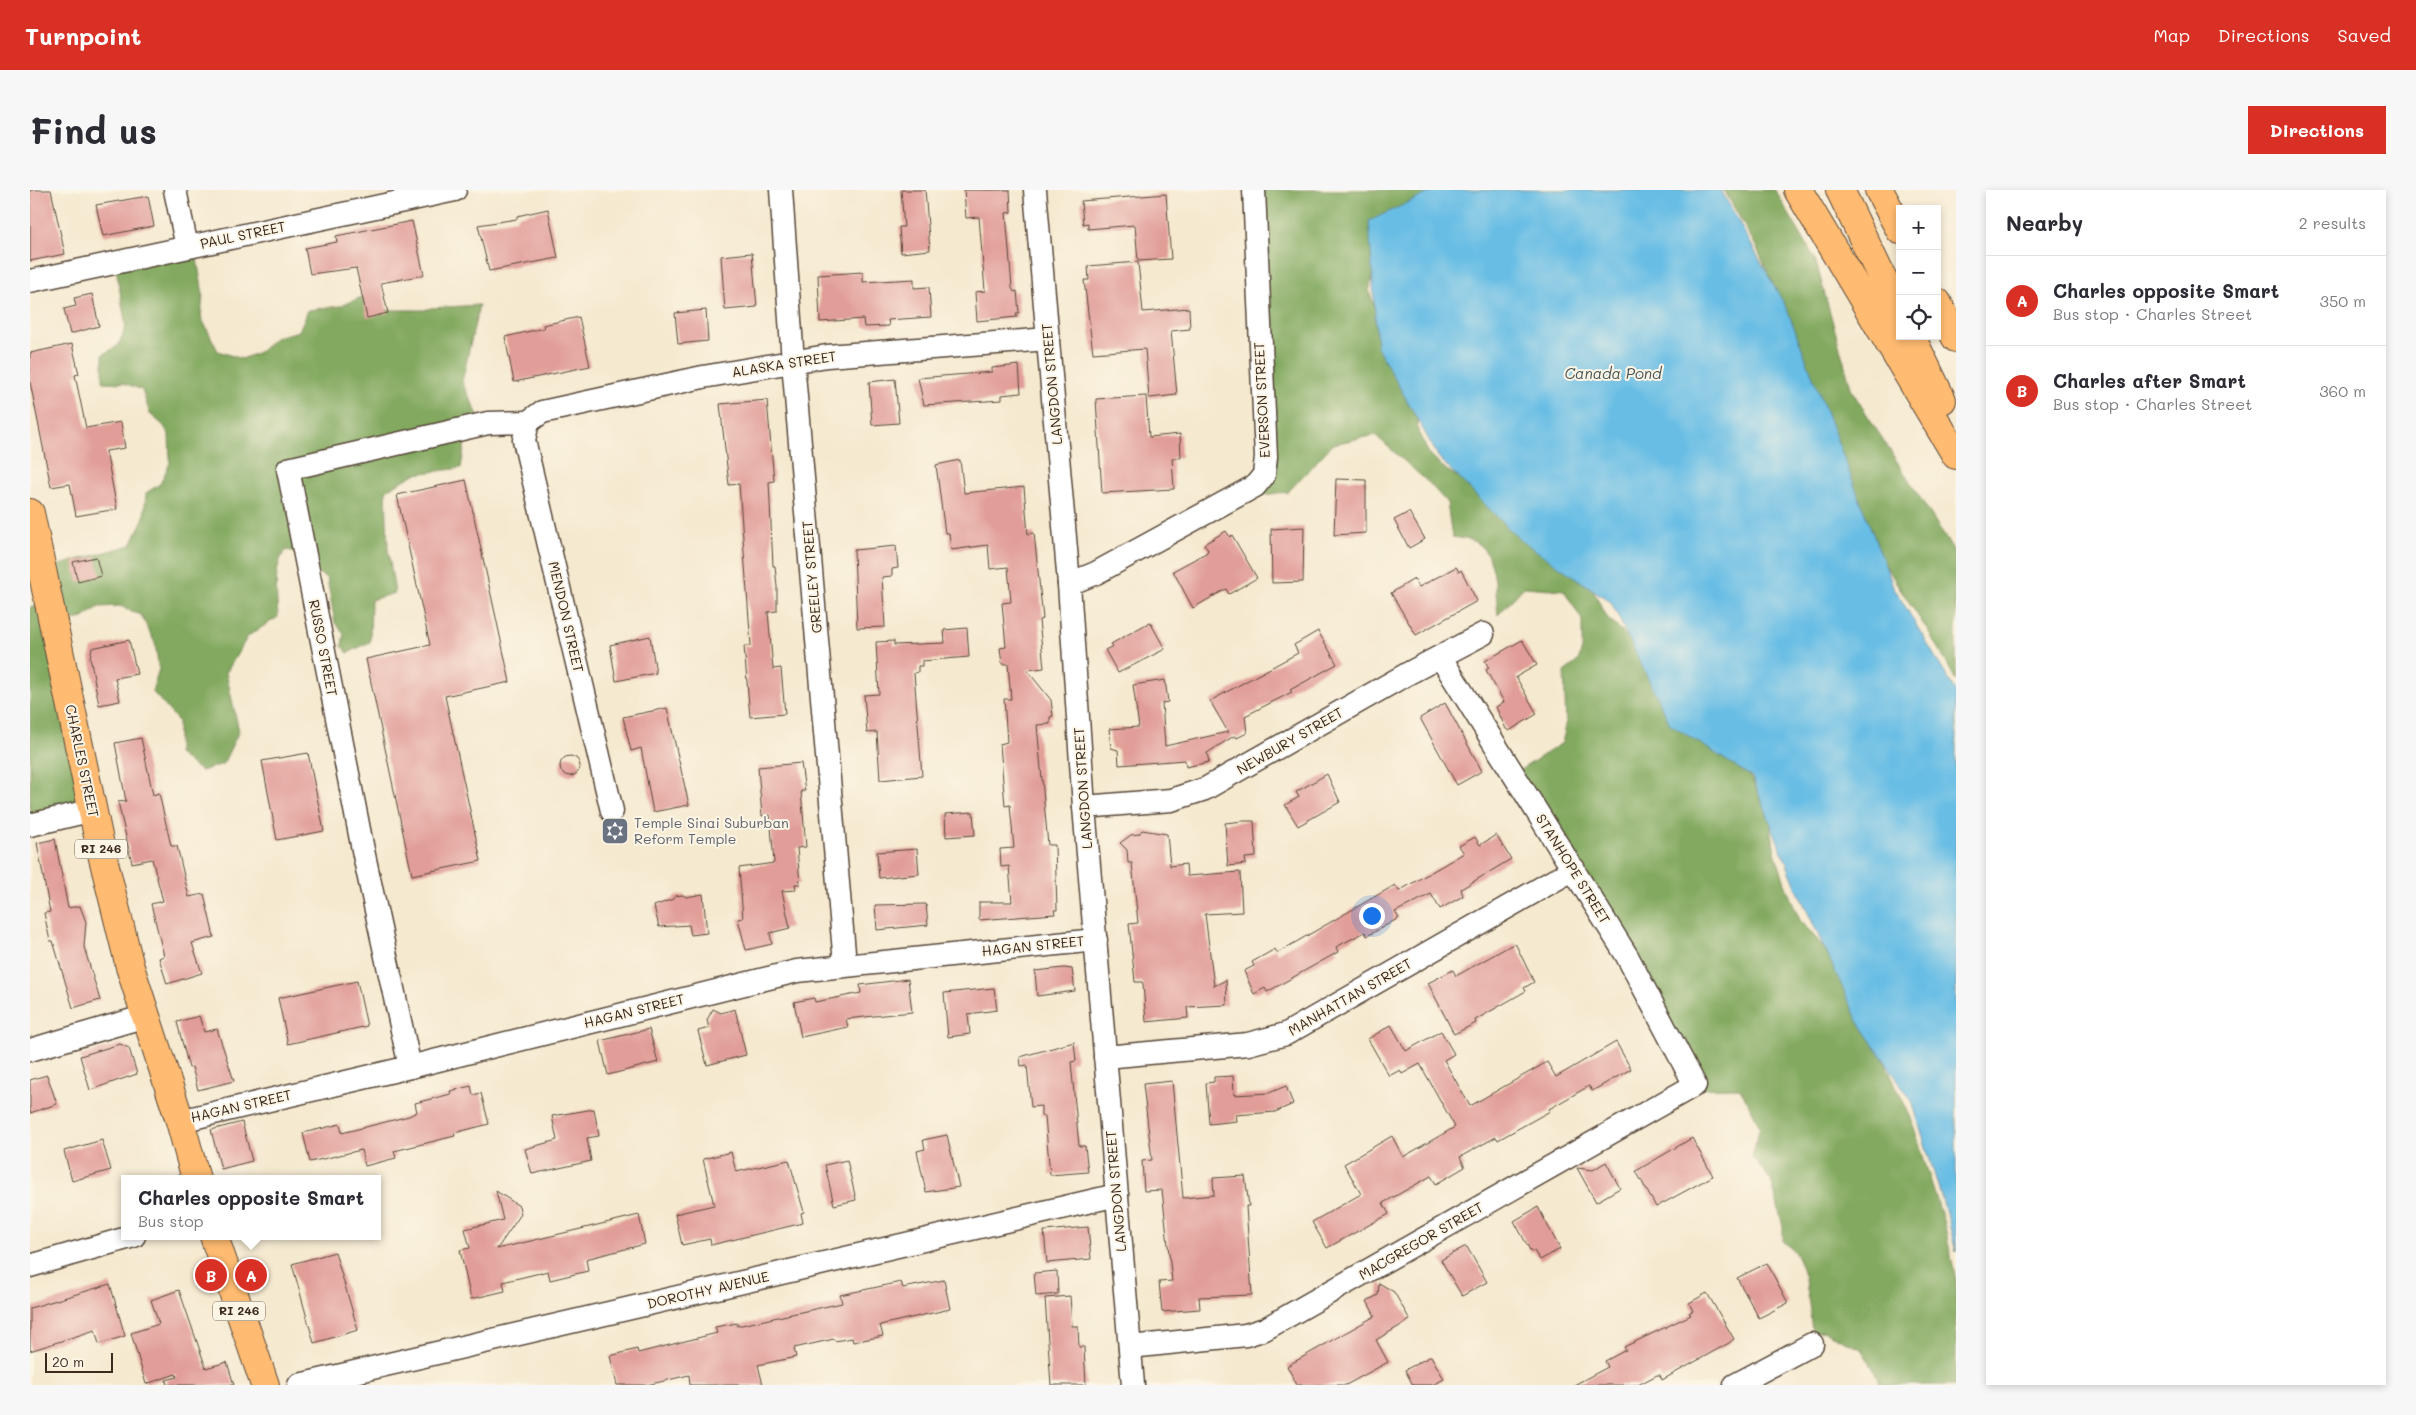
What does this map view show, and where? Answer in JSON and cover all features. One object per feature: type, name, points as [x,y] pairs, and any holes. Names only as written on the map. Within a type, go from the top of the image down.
[{"type":"main road","points":[[1798,190],[1956,455]]},
{"type":"main road","points":[[1840,190],[1896,307]]},
{"type":"main road","points":[[1879,190],[1896,222]]},
{"type":"main road","points":[[1941,310],[1956,338]]},
{"type":"main road","points":[[1913,340],[1956,428]]},
{"type":"main road","name":"CHARLES STREET","points":[[30,513],[35,564],[130,967],[180,1120],[195,1175]]},
{"type":"main road","name":"RI 246","points":[[215,1240],[265,1385]]},
{"type":"street","points":[[175,190],[186,247]]},
{"type":"street","name":"PAUL STREET","points":[[30,281],[186,247],[388,197],[455,190]]},
{"type":"street","name":"GREELEY STREET","points":[[781,190],[793,362],[844,964]]},
{"type":"street","name":"LANGDON STREET","points":[[1035,190],[1069,584],[1084,807],[1133,1385]]},
{"type":"street","name":"EVERSON STREET","points":[[1069,584],[1096,573],[1256,486],[1264,475],[1266,457],[1254,190]]},
{"type":"street","name":"ALASKA STREET","points":[[528,422],[542,412],[703,378],[827,356],[1048,339]]},
{"type":"street","name":"MENDON STREET","points":[[528,422],[524,440],[612,811]]},
{"type":"street","name":"RUSSO STREET","points":[[410,1067],[362,845],[288,469],[488,423],[528,422]]},
{"type":"street","name":"NEWBURY STREET","points":[[1084,807],[1171,800],[1205,789],[1407,674],[1441,658],[1483,634]]},
{"type":"street","name":"STANHOPE STREET","points":[[1441,658],[1627,956],[1695,1085]]},
{"type":"street","points":[[30,825],[93,810]]},
{"type":"street","name":"MANHATTAN STREET","points":[[1105,1057],[1248,1044],[1286,1034],[1574,869]]},
{"type":"street","name":"HAGAN STREET","points":[[180,1120],[410,1067],[768,977],[844,964],[1096,940]]},
{"type":"street","points":[[30,1050],[146,1016]]},
{"type":"street","name":"MACGREGOR STREET","points":[[1130,1347],[1246,1335],[1265,1329],[1695,1085]]},
{"type":"street","name":"DOROTHY AVENUE","points":[[299,1385],[1117,1196]]},
{"type":"street","points":[[30,1266],[121,1240]]},
{"type":"street","points":[[1735,1385],[1812,1344]]},
{"type":"green space","points":[[1250,190],[1437,190],[1382,228],[1369,292],[1376,310],[1414,373],[1418,432],[1428,452],[1445,469],[1486,494],[1592,588],[1608,619],[1668,673],[1747,772],[1768,807],[1775,852],[1787,889],[1800,920],[1828,952],[1848,983],[1911,1118],[1944,1223],[1956,1280],[1956,1385],[1880,1385],[1873,1368],[1861,1349],[1824,1331],[1812,1332],[1806,1282],[1802,1269],[1798,1258],[1791,1248],[1783,1242],[1783,1226],[1771,1180],[1752,1157],[1760,1126],[1740,1088],[1684,1089],[1688,1083],[1514,774],[1562,743],[1566,726],[1564,672],[1578,661],[1582,649],[1582,620],[1564,590],[1524,587],[1498,615],[1494,575],[1488,556],[1475,542],[1452,537],[1447,503],[1430,484],[1375,435],[1333,444],[1288,492],[1244,497],[1260,464]]},
{"type":"green space","points":[[1724,190],[1775,190],[1815,259],[1852,391],[1956,554],[1956,681],[1940,650],[1865,534],[1790,323],[1757,248]]},
{"type":"green space","points":[[195,247],[203,294],[201,317],[218,351],[242,359],[261,351],[276,337],[299,331],[308,310],[340,306],[362,297],[377,310],[424,310],[479,305],[462,382],[478,415],[471,438],[465,443],[461,468],[415,474],[386,490],[388,549],[395,593],[371,600],[370,642],[348,653],[342,646],[344,633],[335,623],[327,578],[310,569],[304,553],[286,550],[277,573],[278,617],[248,636],[226,673],[239,731],[223,764],[201,771],[178,754],[178,721],[152,691],[159,669],[155,643],[141,615],[120,606],[99,607],[83,618],[55,624],[89,803],[30,819],[30,607],[47,604],[45,569],[131,545],[144,517],[146,493],[160,484],[170,463],[169,434],[163,425],[150,414],[142,390],[124,383],[103,382],[103,354],[118,346],[126,327],[115,262]]},
{"type":"water","name":"Canada Pond","points":[[1435,190],[1721,190],[1787,309],[1893,586],[1956,692],[1956,1252],[1948,1219],[1912,1101],[1858,1021],[1797,889],[1752,777],[1670,724],[1611,602],[1519,539],[1439,458],[1377,347],[1369,221]]},
{"type":"building","points":[[30,190],[51,190],[65,254],[30,261]]},
{"type":"building","points":[[901,190],[925,190],[930,250],[901,253],[899,227],[904,227]]},
{"type":"building","points":[[964,190],[1010,190],[1011,212],[1006,213],[1012,288],[1014,292],[1017,291],[1019,313],[1016,313],[1017,317],[977,321],[975,292],[985,291],[979,217],[966,218]]},
{"type":"building","points":[[1166,194],[1171,259],[1138,261],[1135,225],[1088,229],[1088,223],[1083,224],[1081,201]]},
{"type":"building","points":[[148,196],[154,226],[103,236],[96,205]]},
{"type":"building","points":[[548,209],[558,258],[489,271],[478,225],[517,219],[517,216]]},
{"type":"building","points":[[412,221],[424,275],[381,283],[388,313],[367,318],[356,268],[310,274],[305,248],[337,242],[336,236]]},
{"type":"building","points":[[752,253],[757,307],[725,310],[721,256]]},
{"type":"building","points":[[1138,262],[1143,312],[1189,308],[1190,329],[1171,331],[1177,395],[1149,398],[1145,349],[1093,353],[1084,280],[1089,280],[1088,266]]},
{"type":"building","points":[[863,272],[863,282],[914,279],[914,288],[929,287],[931,317],[888,320],[889,326],[864,327],[863,319],[820,322],[818,275]]},
{"type":"building","points":[[92,294],[99,326],[70,334],[64,309],[76,306],[74,298]]},
{"type":"building","points":[[706,310],[708,341],[678,344],[675,313]]},
{"type":"building","points":[[579,317],[590,366],[514,382],[505,337],[544,328],[543,325]]},
{"type":"building","points":[[72,344],[79,374],[75,375],[86,428],[121,422],[125,448],[106,451],[117,509],[76,516],[70,484],[51,487],[30,382],[30,353]]},
{"type":"building","points":[[1019,365],[1021,393],[1002,395],[1002,400],[924,405],[918,378],[992,372],[992,368]]},
{"type":"building","points":[[895,379],[899,423],[872,425],[869,382]]},
{"type":"building","points":[[1146,396],[1149,437],[1180,434],[1181,457],[1172,458],[1174,489],[1102,493],[1096,399]]},
{"type":"building","points":[[767,400],[774,481],[769,482],[773,566],[775,566],[777,587],[777,611],[768,612],[773,669],[781,668],[785,714],[750,717],[744,646],[751,646],[739,484],[729,485],[720,404]]},
{"type":"building","points":[[960,460],[964,493],[1024,487],[1028,534],[1034,533],[1043,619],[1039,620],[1044,668],[1027,670],[1051,700],[1053,716],[1050,717],[1050,724],[1037,725],[1048,845],[1055,845],[1057,910],[1054,910],[1055,914],[979,920],[979,902],[1012,902],[1009,866],[1001,867],[1000,849],[1014,848],[1010,805],[1005,806],[1000,744],[1007,742],[1004,699],[1011,699],[1008,664],[1002,664],[1000,648],[1006,647],[1002,603],[1011,602],[1008,567],[990,569],[988,545],[951,550],[949,533],[945,533],[936,465]]},
{"type":"building","points":[[1336,479],[1366,480],[1366,533],[1334,535]]},
{"type":"building","points":[[466,480],[510,682],[445,696],[481,861],[412,875],[366,659],[430,645],[397,495]]},
{"type":"building","points":[[1409,512],[1425,539],[1409,548],[1394,520]]},
{"type":"building","points":[[1304,527],[1303,582],[1272,583],[1271,529]]},
{"type":"building","points":[[1226,531],[1230,537],[1232,535],[1257,578],[1229,594],[1226,589],[1193,608],[1173,571],[1206,553],[1208,550],[1204,544]]},
{"type":"building","points":[[896,546],[898,568],[892,569],[892,576],[882,577],[885,627],[857,628],[854,550]]},
{"type":"building","points":[[96,557],[101,576],[78,582],[73,562]]},
{"type":"building","points":[[1456,567],[1459,572],[1461,570],[1477,601],[1416,635],[1391,593],[1414,579],[1419,587]]},
{"type":"building","points":[[1150,622],[1165,649],[1118,673],[1105,650],[1113,646],[1111,644]]},
{"type":"building","points":[[967,628],[969,657],[922,661],[922,666],[918,666],[918,672],[914,673],[922,776],[880,780],[877,732],[867,733],[864,695],[879,694],[876,642],[894,641],[894,645],[945,643],[944,630]]},
{"type":"building","points":[[1318,631],[1337,664],[1290,690],[1292,692],[1245,716],[1247,733],[1237,738],[1234,736],[1207,753],[1209,762],[1186,767],[1185,760],[1119,765],[1118,750],[1111,748],[1109,729],[1139,727],[1133,685],[1165,680],[1168,702],[1162,703],[1165,746],[1228,732],[1210,701],[1298,653],[1294,645]]},
{"type":"building","points":[[650,636],[656,673],[616,681],[610,645]]},
{"type":"building","points":[[129,640],[137,674],[115,678],[120,701],[99,705],[90,657],[92,648]]},
{"type":"building","points":[[1522,640],[1537,665],[1516,677],[1537,714],[1509,731],[1506,729],[1496,707],[1504,702],[1486,670],[1489,668],[1485,661]]},
{"type":"building","points":[[1445,703],[1482,771],[1457,785],[1420,718]]},
{"type":"building","points":[[667,708],[689,805],[653,812],[641,748],[631,751],[623,717]]},
{"type":"building","points":[[141,738],[153,795],[159,793],[171,846],[177,846],[189,897],[204,894],[214,937],[192,943],[202,973],[167,984],[159,958],[164,956],[151,904],[163,901],[152,859],[132,863],[118,802],[126,801],[115,743]]},
{"type":"building","points":[[308,753],[324,831],[277,840],[262,761]]},
{"type":"building","points":[[570,756],[577,759],[580,766],[577,773],[570,776],[563,773],[560,766],[563,759]]},
{"type":"building","points":[[801,763],[805,791],[801,791],[806,847],[797,848],[800,884],[795,884],[796,890],[782,891],[790,928],[770,933],[772,944],[746,950],[738,919],[743,918],[739,868],[774,863],[770,815],[762,816],[758,767]]},
{"type":"building","points":[[1327,774],[1340,802],[1298,826],[1285,805],[1299,797],[1296,792]]},
{"type":"building","points":[[973,812],[975,835],[946,837],[945,814]]},
{"type":"building","points":[[1254,821],[1256,857],[1245,858],[1246,864],[1228,866],[1225,823]]},
{"type":"building","points":[[1142,830],[1167,834],[1170,866],[1186,864],[1187,876],[1240,872],[1242,912],[1205,914],[1214,986],[1226,980],[1227,1005],[1187,1007],[1188,1018],[1146,1022],[1143,984],[1142,982],[1135,982],[1129,924],[1138,923],[1132,863],[1128,863],[1127,850],[1120,843],[1131,835],[1139,834]]},
{"type":"building","points":[[1496,835],[1511,859],[1461,889],[1463,896],[1440,909],[1431,894],[1395,912],[1399,918],[1367,936],[1365,932],[1336,947],[1338,952],[1267,992],[1265,988],[1254,994],[1244,971],[1254,966],[1252,962],[1275,949],[1277,953],[1395,885],[1399,891],[1464,853],[1459,846],[1475,837],[1480,845]]},
{"type":"building","points":[[55,839],[68,908],[80,906],[86,922],[84,947],[100,1000],[73,1008],[53,941],[50,941],[44,913],[50,912],[37,843]]},
{"type":"building","points":[[917,849],[919,874],[879,878],[877,852]]},
{"type":"building","points":[[703,894],[707,933],[691,935],[689,925],[659,927],[654,906],[673,899],[675,896],[683,895],[686,897]]},
{"type":"building","points":[[926,904],[928,925],[877,930],[875,905]]},
{"type":"building","points":[[1515,943],[1534,982],[1524,988],[1526,991],[1475,1020],[1476,1023],[1454,1034],[1428,983],[1453,970],[1456,976]]},
{"type":"building","points":[[1072,969],[1075,991],[1037,996],[1035,971]]},
{"type":"building","points":[[908,979],[912,1012],[846,1019],[848,1027],[801,1037],[794,1002],[814,998],[815,1002],[861,993],[860,985]]},
{"type":"building","points":[[357,981],[367,1026],[288,1044],[278,998]]},
{"type":"building","points":[[994,988],[997,1010],[968,1014],[970,1034],[948,1037],[944,993]]},
{"type":"building","points":[[713,1009],[721,1013],[735,1009],[746,1055],[707,1065],[698,1031],[709,1028],[707,1020]]},
{"type":"building","points":[[199,1016],[204,1032],[217,1029],[234,1081],[198,1090],[192,1067],[189,1068],[177,1022]]},
{"type":"building","points":[[1391,1025],[1406,1051],[1441,1031],[1454,1054],[1444,1060],[1470,1106],[1547,1062],[1556,1077],[1616,1042],[1631,1069],[1592,1091],[1589,1086],[1549,1109],[1550,1111],[1498,1140],[1496,1137],[1460,1157],[1465,1167],[1436,1184],[1431,1176],[1383,1203],[1389,1214],[1327,1248],[1312,1222],[1361,1194],[1344,1164],[1392,1136],[1403,1157],[1455,1127],[1420,1064],[1402,1074],[1400,1070],[1389,1076],[1368,1039]]},
{"type":"building","points":[[649,1029],[658,1062],[608,1075],[600,1041]]},
{"type":"building","points":[[1074,1042],[1076,1061],[1071,1062],[1079,1146],[1085,1146],[1088,1172],[1050,1175],[1045,1116],[1041,1116],[1041,1106],[1031,1107],[1027,1065],[1021,1066],[1020,1057]]},
{"type":"building","points":[[120,1044],[129,1048],[137,1074],[90,1090],[80,1056]]},
{"type":"building","points":[[47,1075],[57,1104],[30,1113],[30,1080]]},
{"type":"building","points":[[1233,1076],[1234,1095],[1269,1093],[1286,1086],[1293,1104],[1275,1112],[1236,1115],[1237,1121],[1209,1124],[1206,1083],[1214,1082],[1214,1077]]},
{"type":"building","points":[[1172,1081],[1183,1198],[1214,1195],[1213,1178],[1245,1176],[1249,1206],[1246,1206],[1252,1295],[1199,1297],[1200,1309],[1162,1312],[1159,1282],[1172,1281],[1162,1190],[1144,1191],[1142,1161],[1152,1160],[1143,1084]]},
{"type":"building","points":[[471,1086],[473,1095],[481,1093],[489,1124],[454,1133],[455,1136],[394,1151],[396,1158],[365,1166],[361,1150],[310,1162],[303,1133],[340,1124],[342,1133],[409,1116],[417,1112],[415,1103],[451,1094],[450,1091]]},
{"type":"building","points":[[594,1109],[599,1136],[587,1138],[591,1161],[532,1174],[525,1149],[557,1140],[552,1116]]},
{"type":"building","points":[[242,1122],[252,1161],[221,1169],[211,1130]]},
{"type":"building","points":[[947,1135],[959,1187],[926,1192],[917,1151],[925,1149],[923,1140]]},
{"type":"building","points":[[1692,1138],[1713,1176],[1656,1207],[1636,1171]]},
{"type":"building","points":[[102,1140],[111,1170],[72,1181],[64,1151]]},
{"type":"building","points":[[731,1152],[736,1172],[789,1160],[804,1212],[801,1213],[803,1223],[711,1245],[710,1239],[682,1245],[675,1214],[714,1205],[703,1159]]},
{"type":"building","points":[[847,1160],[856,1200],[834,1205],[825,1165]]},
{"type":"building","points":[[1606,1162],[1620,1188],[1596,1202],[1577,1168],[1593,1170]]},
{"type":"building","points":[[496,1191],[519,1206],[521,1214],[497,1249],[639,1215],[645,1244],[586,1259],[588,1271],[550,1280],[548,1271],[503,1282],[505,1291],[471,1299],[460,1250],[470,1248],[465,1229],[503,1220]]},
{"type":"building","points":[[1538,1207],[1560,1249],[1540,1260],[1534,1251],[1531,1252],[1514,1221]]},
{"type":"building","points":[[1088,1227],[1091,1259],[1047,1263],[1044,1231]]},
{"type":"building","points":[[1467,1247],[1487,1282],[1462,1296],[1441,1260]]},
{"type":"building","points":[[335,1252],[358,1330],[314,1343],[292,1264]]},
{"type":"building","points":[[1767,1263],[1788,1303],[1759,1318],[1737,1278]]},
{"type":"building","points":[[1057,1271],[1058,1294],[1036,1296],[1034,1273]]},
{"type":"building","points":[[944,1280],[950,1309],[880,1325],[883,1336],[853,1342],[852,1338],[835,1341],[834,1339],[794,1348],[796,1357],[758,1365],[763,1385],[690,1385],[689,1375],[647,1385],[617,1385],[610,1356],[637,1349],[638,1353],[717,1333],[715,1327],[737,1323],[737,1326],[842,1303],[840,1295],[901,1282],[903,1288]]},
{"type":"building","points":[[1379,1283],[1394,1292],[1410,1320],[1376,1340],[1388,1362],[1346,1385],[1297,1385],[1287,1366],[1375,1316],[1367,1301],[1378,1295]]},
{"type":"building","points":[[110,1284],[125,1336],[99,1344],[95,1330],[30,1351],[30,1308]]},
{"type":"building","points":[[179,1290],[206,1368],[227,1362],[234,1385],[167,1385],[166,1380],[177,1377],[176,1374],[146,1384],[131,1333],[159,1324],[151,1300]]},
{"type":"building","points":[[1707,1293],[1734,1339],[1729,1343],[1662,1380],[1660,1375],[1657,1375],[1638,1385],[1574,1385],[1608,1367],[1605,1361],[1626,1350],[1624,1347],[1691,1315],[1689,1313],[1693,1311],[1689,1303]]},
{"type":"building","points":[[1070,1296],[1072,1326],[1078,1326],[1079,1347],[1084,1347],[1086,1385],[1051,1385],[1045,1298]]},
{"type":"building","points":[[1431,1356],[1444,1379],[1433,1385],[1413,1385],[1405,1370]]},
{"type":"place","name":"Temple Sinai Suburban Reform Temple","points":[[615,831]]},
{"type":"place","name":"Charles after Smart","points":[[211,1275]]},
{"type":"place","name":"Charles opposite Smart","points":[[251,1275]]}]
